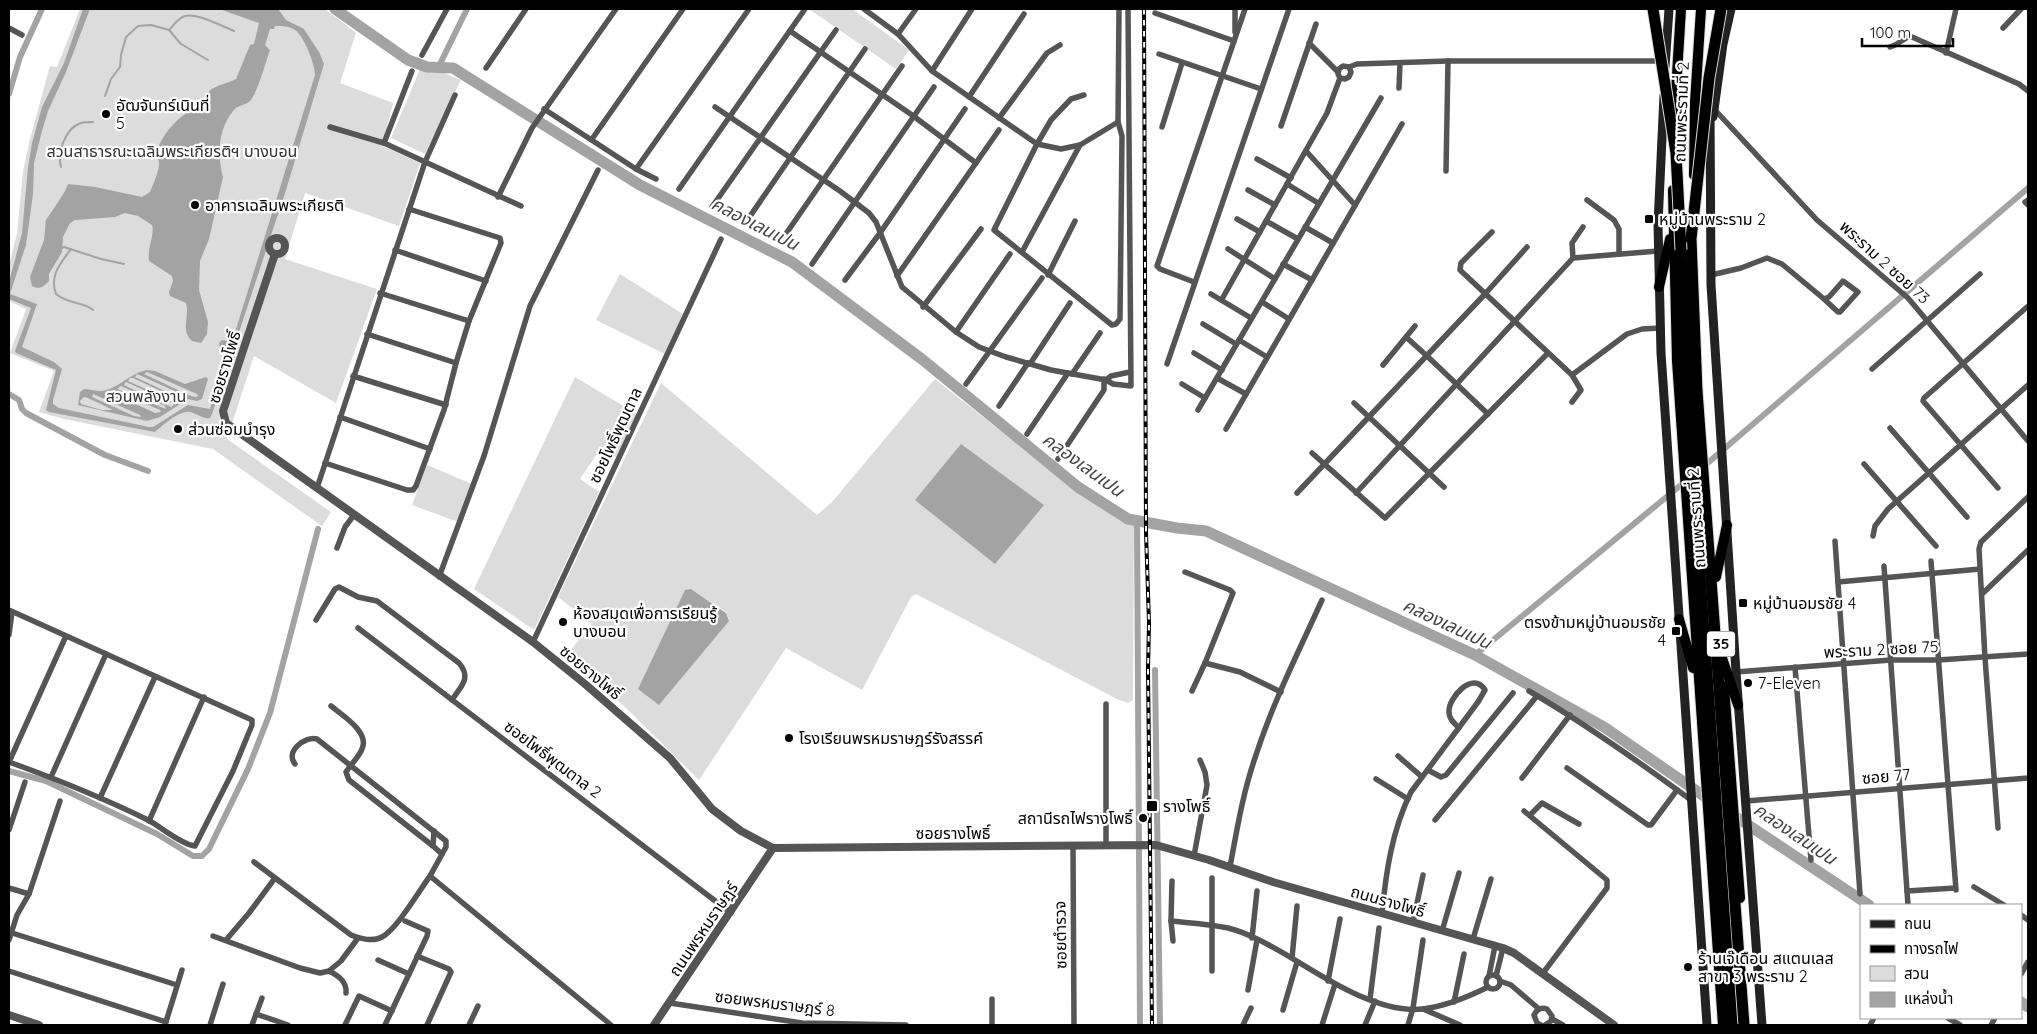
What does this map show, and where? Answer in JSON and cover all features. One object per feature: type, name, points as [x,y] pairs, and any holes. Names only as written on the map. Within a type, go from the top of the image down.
[{"type":"highway","points":[[1652,9],[1676,153],[1687,392],[1732,1025]]},
{"type":"highway","name":"ถนนพระรามที่ 2","points":[[1681,9],[1674,127],[1673,224],[1676,344],[1723,1025]]},
{"type":"highway","name":"ถนนพระรามที่ 2","points":[[1701,9],[1695,102],[1694,194],[1696,273],[1708,479],[1736,830],[1749,1025]]},
{"type":"highway","points":[[1721,9],[1704,118],[1691,239],[1691,274],[1697,391],[1744,1025]]},
{"type":"highway","points":[[1659,287],[1673,224]]},
{"type":"highway","points":[[1716,577],[1727,525]]},
{"type":"highway","points":[[1679,619],[1692,662],[1704,758]]},
{"type":"highway","points":[[1722,658],[1738,705]]},
{"type":"main road","name":"ถนนพระรามที่ 2","points":[[1667,9],[1659,185],[1660,328],[1707,1025]]},
{"type":"main road","name":"ถนนพระรามที่ 2","points":[[1716,9],[1710,136],[1711,275],[1738,705],[1762,1025]]},
{"type":"main road","points":[[1710,136],[1731,9]]},
{"type":"street","points":[[422,55],[447,9]]},
{"type":"street","points":[[486,68],[526,9]]},
{"type":"street","points":[[498,197],[532,128],[616,9]]},
{"type":"street","points":[[592,139],[683,9]]},
{"type":"street","points":[[636,169],[749,9]]},
{"type":"street","points":[[679,189],[805,9]]},
{"type":"street","points":[[864,9],[898,34],[932,71],[1037,144],[1061,149],[1080,146],[1118,122]]},
{"type":"street","points":[[898,34],[916,9]]},
{"type":"street","points":[[932,71],[972,9]]},
{"type":"street","points":[[1084,95],[1071,99],[1051,120],[994,230],[1112,325],[1116,324],[1120,319],[1122,136],[1118,122],[1119,9]]},
{"type":"street","points":[[715,107],[824,180],[869,213],[880,233],[902,288],[923,307],[979,348],[1029,364],[1105,379],[1113,384],[1131,386],[1128,9]]},
{"type":"street","points":[[1235,9],[1235,38]]},
{"type":"street","points":[[1194,282],[1160,269],[1157,266],[1245,9]]},
{"type":"street","points":[[1167,364],[1289,9]]},
{"type":"street","points":[[1946,53],[1956,9]]},
{"type":"street","points":[[2003,28],[2021,9]]},
{"type":"street","points":[[1154,13],[1235,38]]},
{"type":"street","points":[[969,97],[1024,14]]},
{"type":"street","points":[[1282,126],[1316,24]]},
{"type":"street","points":[[9,28],[22,35]]},
{"type":"street","points":[[790,30],[914,116],[976,163]]},
{"type":"street","points":[[712,207],[836,30]]},
{"type":"street","points":[[1890,47],[1908,37],[1912,37],[2019,84],[2028,91]]},
{"type":"street","points":[[1309,43],[1345,79],[1350,77],[1349,67]]},
{"type":"street","points":[[999,118],[1047,53],[1060,45]]},
{"type":"street","points":[[746,222],[865,49]]},
{"type":"street","points":[[1159,54],[1261,89]]},
{"type":"street","points":[[1222,299],[1330,107],[1343,66],[1448,61],[1666,61]]},
{"type":"street","points":[[1446,171],[1448,61]]},
{"type":"street","points":[[1162,127],[1182,63]]},
{"type":"street","points":[[1399,88],[1400,63]]},
{"type":"street","points":[[781,241],[902,66]]},
{"type":"street","points":[[384,143],[412,71]]},
{"type":"street","points":[[812,264],[934,87]]},
{"type":"street","points":[[317,488],[380,293],[425,162],[455,95]]},
{"type":"street","points":[[1198,410],[1381,98]]},
{"type":"street","points":[[845,280],[880,233],[965,109]]},
{"type":"street","name":"พระราม 2 ซอย 73","points":[[1715,110],[1817,220],[1908,298],[2028,441]]},
{"type":"street","points":[[543,111],[592,139],[636,169],[656,179]]},
{"type":"street","points":[[1226,430],[1402,124]]},
{"type":"street","points":[[330,127],[384,143],[521,206]]},
{"type":"street","points":[[897,276],[999,130]]},
{"type":"street","points":[[1022,252],[1080,146]]},
{"type":"street","points":[[1306,150],[1355,205]]},
{"type":"street","points":[[1257,159],[1318,203]]},
{"type":"street","points":[[439,577],[484,456],[530,306],[598,170]]},
{"type":"street","points":[[1248,190],[1275,205]]},
{"type":"street","points":[[1587,200],[1614,220],[1619,229],[1619,254]]},
{"type":"street","points":[[324,463],[412,490],[416,486],[446,405],[469,321],[502,243],[500,238],[409,209]]},
{"type":"street","points":[[1237,219],[1260,232]]},
{"type":"street","points":[[1048,275],[1075,221]]},
{"type":"street","points":[[1266,221],[1298,240]]},
{"type":"street","points":[[1305,227],[1333,243]]},
{"type":"street","points":[[1573,258],[1572,243],[1583,227]]},
{"type":"street","points":[[923,307],[981,229]]},
{"type":"street","points":[[1492,232],[1459,267],[1460,270],[1572,375],[1581,390],[1572,402]]},
{"type":"street","name":"ซอยโพธิ์พุฒตาล","points":[[533,642],[721,240]]},
{"type":"street","points":[[1297,493],[1527,247]]},
{"type":"street","points":[[1228,249],[1275,279]]},
{"type":"street","points":[[395,250],[486,281]]},
{"type":"street","points":[[1356,493],[1573,258],[1658,251]]},
{"type":"street","name":"ซอยรางโพธิ์","points":[[275,254],[223,411],[223,418],[230,427],[533,642],[585,684],[670,758],[712,809],[741,831],[773,848],[1138,844]]},
{"type":"street","points":[[956,332],[1010,254]]},
{"type":"street","points":[[1711,275],[1741,268],[1767,258],[1775,260],[1838,312],[1858,292],[1843,281],[1829,297],[1824,299]]},
{"type":"street","points":[[1283,264],[1312,280]]},
{"type":"street","points":[[1872,369],[1980,274]]},
{"type":"street","points":[[966,384],[1042,278]]},
{"type":"street","points":[[380,293],[469,321]]},
{"type":"street","points":[[1211,294],[1251,318]]},
{"type":"street","points":[[1262,302],[1289,319]]},
{"type":"street","points":[[999,406],[1070,303]]},
{"type":"street","points":[[1998,488],[1923,401],[1924,398],[2027,307]]},
{"type":"street","points":[[1203,324],[1267,356]]},
{"type":"street","points":[[1384,365],[1415,326]]},
{"type":"street","points":[[1572,375],[1627,334],[1642,329],[1660,328]]},
{"type":"street","points":[[1027,434],[1100,333]]},
{"type":"street","points":[[367,334],[456,363]]},
{"type":"street","points":[[1406,337],[1488,414]]},
{"type":"street","points":[[1194,353],[1222,370]]},
{"type":"street","points":[[1312,453],[1385,518],[1548,353]]},
{"type":"street","points":[[1105,379],[1130,372]]},
{"type":"street","points":[[353,376],[446,405]]},
{"type":"street","points":[[1217,378],[1246,394]]},
{"type":"street","points":[[1058,459],[1104,390],[1105,379]]},
{"type":"street","points":[[1182,384],[1205,398]]},
{"type":"street","points":[[1873,536],[1879,518],[2028,385]]},
{"type":"street","points":[[1354,403],[1444,487]]},
{"type":"street","points":[[340,417],[430,449]]},
{"type":"street","points":[[1890,428],[1967,517]]},
{"type":"street","points":[[1864,464],[1936,546]]},
{"type":"street","points":[[1998,828],[1979,549],[1981,542],[2028,497]]},
{"type":"street","points":[[337,548],[345,527],[354,515]]},
{"type":"street","points":[[1835,541],[1860,894]]},
{"type":"street","points":[[1982,594],[2028,550]]},
{"type":"street","points":[[1907,890],[1956,889],[1931,561]]},
{"type":"street","points":[[1884,566],[1908,904]]},
{"type":"street","points":[[1838,582],[1980,569]]},
{"type":"street","points":[[1185,572],[1230,590],[1233,593],[1192,690]]},
{"type":"street","points":[[316,620],[335,589],[339,587],[358,597],[377,601],[459,663],[464,669],[466,674],[465,681],[452,700]]},
{"type":"street","points":[[1230,867],[1242,804],[1255,755],[1280,692],[1322,600]]},
{"type":"street","points":[[9,635],[10,611],[66,636],[106,654],[155,677],[204,697],[252,720],[252,725],[233,771],[195,846],[149,820],[50,777],[9,762],[66,636]]},
{"type":"street","name":"ซอยโพธิ์พุฒตาล 2","points":[[358,628],[731,913]]},
{"type":"street","points":[[50,777],[106,654]]},
{"type":"street","name":"พระราม 2 ซอย 75","points":[[1736,672],[1891,660],[1985,658],[2028,654]]},
{"type":"street","points":[[1205,663],[1240,672],[1280,692]]},
{"type":"street","points":[[1795,667],[1811,860]]},
{"type":"street","points":[[100,798],[155,677]]},
{"type":"street","points":[[1382,913],[1385,882],[1392,847],[1408,799],[1422,777],[1428,770],[1459,728],[1478,702],[1485,690],[1481,684],[1474,682],[1468,684],[1451,703],[1448,712],[1451,720],[1459,728]]},
{"type":"street","points":[[1529,691],[1570,715],[1691,798]]},
{"type":"street","points":[[1428,770],[1441,777],[1446,775],[1513,693]]},
{"type":"street","points":[[1435,820],[1537,696]]},
{"type":"street","points":[[149,820],[204,697]]},
{"type":"street","points":[[1106,704],[1106,844]]},
{"type":"street","points":[[331,706],[357,729],[363,737],[362,748],[346,772],[349,780],[442,854]]},
{"type":"street","points":[[1522,778],[1570,715]]},
{"type":"street","points":[[254,862],[358,938],[368,939],[382,937],[398,920],[430,876],[447,843],[350,765],[313,738],[306,740],[296,747],[292,754],[295,764]]},
{"type":"street","points":[[1398,756],[1422,777]]},
{"type":"street","points":[[1194,856],[1207,785],[1205,772],[1200,760]]},
{"type":"street","points":[[1566,768],[1648,825],[1651,825],[1678,790]]},
{"type":"street","name":"ซอย 77","points":[[1746,801],[2028,778]]},
{"type":"street","points":[[1376,779],[1408,799]]},
{"type":"street","points":[[9,830],[25,782]]},
{"type":"street","points":[[9,940],[17,915],[29,894],[60,801]]},
{"type":"street","points":[[1530,816],[1542,803],[1578,824]]},
{"type":"street","points":[[1524,811],[1607,880],[1608,884],[1607,888],[1543,973]]},
{"type":"street","points":[[433,846],[434,831]]},
{"type":"street","name":"ถนนรางโพธิ์","points":[[1138,844],[1160,846],[1273,882],[1499,947],[1514,953],[1614,1025]]},
{"type":"street","name":"ซอยตำรวจ","points":[[1073,846],[1074,1025]]},
{"type":"street","name":"ถนนพรหมราษฎร์","points":[[654,1025],[773,848]]},
{"type":"street","points":[[1442,930],[1459,873]]},
{"type":"street","points":[[1413,922],[1423,875]]},
{"type":"street","points":[[430,876],[611,1025]]},
{"type":"street","points":[[226,940],[275,878]]},
{"type":"street","points":[[1212,878],[1212,971]]},
{"type":"street","points":[[1473,939],[1491,879]]},
{"type":"street","points":[[1172,881],[1171,921],[1173,941]]},
{"type":"street","points":[[1974,887],[2002,904]]},
{"type":"street","points":[[9,888],[29,894]]},
{"type":"street","points":[[1248,990],[1254,939],[1256,891]]},
{"type":"street","points":[[1284,1010],[1295,960],[1297,906]]},
{"type":"street","points":[[1328,981],[1340,919]]},
{"type":"street","points":[[385,1025],[428,931],[405,921]]},
{"type":"street","points":[[1171,921],[1229,928],[1295,960],[1328,981],[1372,1000],[1397,1007],[1423,1009],[1454,1002],[1488,986],[1494,988],[1498,986],[1495,978],[1499,947]]},
{"type":"street","points":[[1365,1025],[1372,1000],[1379,928]]},
{"type":"street","points":[[10,932],[177,985]]},
{"type":"street","points":[[213,936],[320,973],[329,971],[341,961],[358,938]]},
{"type":"street","points":[[1408,1025],[1413,1008],[1423,940]]},
{"type":"street","points":[[1454,1002],[1464,954]]},
{"type":"street","points":[[417,956],[449,969],[451,972],[427,1025]]},
{"type":"street","points":[[378,960],[409,974]]},
{"type":"street","points":[[9,971],[165,1024],[182,970]]},
{"type":"street","points":[[329,971],[337,975],[345,984],[346,993]]},
{"type":"street","points":[[1488,986],[1486,980],[1495,978],[1511,985],[1540,1009],[1548,1009],[1552,1019],[1562,1025]]},
{"type":"street","points":[[210,1025],[223,984]]},
{"type":"street","points":[[1322,1025],[1335,984]]},
{"type":"street","points":[[345,1025],[359,996],[392,1010]]},
{"type":"street","points":[[252,1025],[262,998]]},
{"type":"street","points":[[992,999],[992,1025]]},
{"type":"street","name":"ซอยพรหมราษฎร์ 8","points":[[670,1003],[802,1023],[906,1025]]},
{"type":"street","points":[[469,1025],[478,1006]]},
{"type":"street","points":[[1242,1025],[1252,1008]]},
{"type":"street","points":[[1423,1009],[1457,1025]]},
{"type":"street","points":[[1540,1009],[1534,1015],[1535,1020],[1541,1025],[1552,1019]]},
{"type":"street","points":[[256,1014],[288,1025]]},
{"type":"street","points":[[9,1015],[35,1025]]},
{"type":"green space","name":"สวนสาธารณะเฉลิมพระเกียรติฯ บางบอน","points":[[80,9],[325,9],[356,33],[340,83],[393,103],[382,146],[420,163],[399,226],[305,193],[285,259],[377,289],[336,403],[254,356],[227,439],[331,512],[322,526],[213,449],[64,419],[39,412],[54,371],[10,353],[26,309],[9,301],[9,265],[17,233],[23,171],[50,66],[57,67]]},
{"type":"green space","points":[[809,9],[852,9],[909,50],[896,69]]},
{"type":"green space","points":[[420,69],[442,72],[461,80],[425,154],[391,138]]},
{"type":"green space","points":[[620,274],[683,314],[665,354],[596,320]]},
{"type":"green space","points":[[575,377],[637,414],[616,457],[601,448],[580,479],[599,492],[534,630],[474,589]]},
{"type":"green space","points":[[935,379],[1056,475],[1094,502],[1134,525],[1133,700],[1128,703],[1119,700],[916,594],[911,597],[862,690],[786,648],[699,780],[623,705],[565,657],[592,624],[558,597],[661,383],[817,515],[832,502]],"holes":[[[691,589],[726,612],[729,620]]]},
{"type":"green space","points":[[427,465],[472,484],[458,522],[412,505]]},
{"type":"water","points":[[83,9],[90,9],[66,72],[48,111],[42,131],[34,163],[33,194],[26,245],[10,294],[37,304],[22,347],[54,362],[62,369],[53,400],[53,404],[59,408],[149,427],[153,427],[188,405],[210,409],[229,356],[228,351],[220,348],[219,343],[222,340],[232,342],[315,75],[311,58],[302,38],[295,30],[288,27],[275,26],[274,29],[270,29],[265,45],[270,50],[256,91],[250,101],[234,110],[222,133],[220,160],[223,177],[209,239],[200,261],[199,290],[208,322],[207,334],[201,343],[192,341],[188,337],[186,303],[170,296],[172,276],[149,261],[153,229],[152,225],[138,216],[125,213],[115,217],[75,220],[70,223],[63,237],[62,252],[49,274],[49,281],[41,287],[32,286],[30,277],[44,240],[46,220],[68,184],[95,187],[142,197],[150,192],[158,169],[159,162],[156,153],[163,137],[180,118],[193,110],[200,109],[208,99],[209,91],[236,79],[250,45],[254,44],[259,23],[219,9],[278,9],[286,20],[304,29],[319,52],[324,64],[286,190],[212,414],[210,418],[207,418],[190,412],[181,413],[155,432],[49,412],[46,410],[56,370],[15,351],[31,308],[9,299],[9,282],[22,233],[32,143],[42,107],[64,63]]},
{"type":"water","points":[[147,370],[155,371],[185,384],[206,377],[208,379],[202,399],[197,401],[188,399],[160,417],[147,421],[78,405],[80,392],[84,389],[106,390],[135,374]],"holes":[[[147,372],[198,396],[191,396],[144,374]],[[137,374],[181,394],[184,398],[180,398],[135,377]],[[130,378],[133,378],[178,399],[178,401],[174,402],[128,381]],[[126,382],[172,403],[174,405],[171,407],[124,385]],[[121,386],[165,406],[166,409],[117,389]],[[115,391],[161,412],[155,413],[114,394]],[[93,394],[141,417],[134,416],[92,397]],[[84,397],[113,410],[102,410],[81,404],[80,401]]]},
{"type":"water","points":[[961,444],[1044,505],[995,564],[915,500]]},
{"type":"water","points":[[691,589],[726,613],[729,621],[659,705],[638,689],[685,590]]},
{"type":"waterway","points":[[9,94],[20,57],[42,9]]},
{"type":"waterway","name":"คลองเลนเปน","points":[[335,9],[408,60],[427,67],[453,68],[640,185],[792,262],[923,360],[1078,487],[1128,519],[1206,531],[1475,655],[1604,727],[1714,803]]},
{"type":"waterway","points":[[438,68],[467,9]]},
{"type":"waterway","points":[[170,29],[180,18],[196,16],[234,31]]},
{"type":"waterway","points":[[105,96],[111,79],[120,67],[126,37],[138,26],[151,25],[169,30],[181,44],[208,60]]},
{"type":"waterway","points":[[61,167],[61,148],[67,135],[75,126],[93,122]]},
{"type":"waterway","points":[[1703,467],[2028,188]]},
{"type":"waterway","points":[[62,248],[124,264]]},
{"type":"waterway","points":[[71,249],[60,264],[55,275],[54,287],[56,294],[66,300],[85,305],[93,310]]},
{"type":"waterway","points":[[9,394],[19,400],[22,409],[26,413],[105,455],[148,471]]},
{"type":"waterway","points":[[1475,655],[1687,480]]},
{"type":"waterway","points":[[1137,520],[1140,1025]]},
{"type":"waterway","points":[[9,771],[46,781],[157,834],[193,856],[202,856],[209,849],[248,769],[270,713],[318,529]]},
{"type":"waterway","points":[[1155,670],[1160,1025]]},
{"type":"waterway","name":"คลองเลนเปน","points":[[1727,811],[1867,904]]},
{"type":"waterway","name":"คลองเลนเปน","points":[[2022,1003],[2028,1007]]},
{"type":"railway","points":[[1144,9],[1146,532],[1149,623],[1152,1025]]},
{"type":"place","name":"อัฒจันทร์เนินที่ 5","points":[[106,114]]},
{"type":"place","name":"อาคารเฉลิมพระเกียรติ","points":[[195,205]]},
{"type":"place","name":"หมู่บ้านพระราม 2","points":[[1649,219]]},
{"type":"place","name":"ส่วนซ่อมบำรุง","points":[[178,429]]},
{"type":"place","name":"หมู่บ้านอมรชัย 4","points":[[1743,603]]},
{"type":"place","name":"ห้องสมุดเพื่อการเรียนรู้ บางบอน","points":[[563,622]]},
{"type":"place","name":"ตรงข้ามหมู่บ้านอมรชัย 4","points":[[1676,631]]},
{"type":"place","name":"7-Eleven","points":[[1748,683]]},
{"type":"place","name":"โรงเรียนพรหมราษฎร์รังสรรค์","points":[[789,738]]},
{"type":"place","name":"รางโพธิ์","points":[[1152,806]]},
{"type":"place","name":"สถานีรถไฟรางโพธิ์","points":[[1143,818]]},
{"type":"place","name":"ร้านเจ๊เดือน สแตนเลส สาขา 3 พระราม 2","points":[[1688,967]]},
{"type":"park label","name":"สวนพลังงาน","points":[[146,396]]}]
